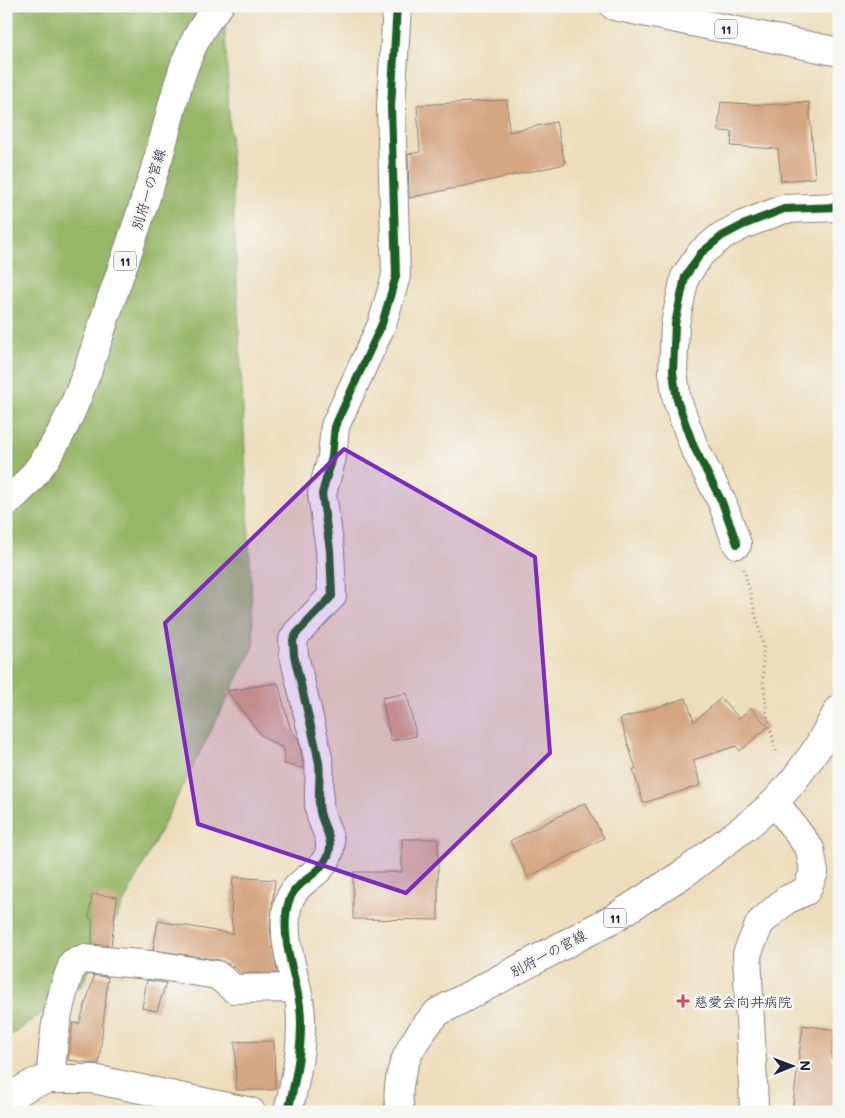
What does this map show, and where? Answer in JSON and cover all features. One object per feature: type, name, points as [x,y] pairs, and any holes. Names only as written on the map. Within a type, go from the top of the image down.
[{"type":"street","name":"別府一の宮線","points":[[6,503],[19,493],[40,469],[58,438],[88,366],[148,194],[187,59],[199,33],[219,6]]},
{"type":"street","points":[[288,1112],[300,1039],[300,1007],[288,946],[286,917],[293,890],[328,856],[330,846],[329,834],[320,812],[319,764],[294,655],[293,640],[297,633],[332,596],[330,550],[322,494],[332,457],[335,426],[382,324],[396,276],[391,106],[397,6]]},
{"type":"street","name":"11","points":[[614,6],[648,10],[839,52]]},
{"type":"street","points":[[737,544],[722,502],[694,448],[677,400],[673,372],[675,324],[686,277],[701,253],[722,236],[743,225],[784,210],[839,207]]},
{"type":"street","name":"別府一の宮線","points":[[400,1112],[399,1085],[404,1064],[423,1027],[438,1012],[614,918],[686,872],[781,795],[816,750],[839,709]]},
{"type":"street","points":[[754,1106],[747,954],[760,923],[786,900],[806,891],[814,872],[810,849],[781,795]]},
{"type":"street","points":[[51,1079],[58,1020],[68,975],[73,963],[83,958],[161,966],[217,975],[234,989],[296,988]]},
{"type":"street","points":[[6,1099],[34,1083],[51,1079],[93,1079],[251,1112]]},
{"type":"path","points":[[737,544],[763,644],[763,679],[767,715],[781,795]]},
{"type":"highlighted area","points":[[344,449],[535,557],[550,753],[406,893],[198,824],[165,623]]},
{"type":"green space","points":[[6,6],[224,6],[254,646],[82,985],[6,1039]]},
{"type":"building","points":[[507,100],[509,132],[556,122],[565,164],[409,198],[408,154],[420,152],[417,105]]},
{"type":"building","points":[[721,102],[763,105],[809,102],[815,178],[781,181],[778,149],[731,146],[732,132],[718,131]]},
{"type":"building","points":[[278,683],[290,728],[298,739],[304,769],[284,764],[284,749],[262,736],[227,691]]},
{"type":"building","points":[[407,693],[416,736],[391,741],[382,698]]},
{"type":"building","points":[[686,698],[694,722],[721,698],[739,718],[751,708],[768,727],[740,751],[736,746],[693,760],[701,785],[643,803],[633,769],[636,769],[620,719]]},
{"type":"building","points":[[585,803],[604,838],[528,877],[510,841]]},
{"type":"building","points":[[402,839],[438,839],[438,920],[353,919],[353,872],[402,872]]},
{"type":"building","points":[[233,877],[275,880],[270,928],[277,973],[240,973],[236,968],[219,960],[153,950],[158,921],[233,934],[231,914]]},
{"type":"building","points":[[92,894],[117,897],[111,946],[92,944],[92,918],[89,918]]},
{"type":"building","points":[[91,975],[108,977],[99,1064],[68,1060],[73,1023],[79,1024],[94,977]]},
{"type":"building","points":[[147,980],[166,983],[157,1011],[142,1008]]},
{"type":"building","points":[[803,1025],[835,1030],[831,1059],[839,1060],[839,1112],[792,1112]]},
{"type":"building","points":[[274,1041],[275,1090],[236,1090],[235,1042]]},
{"type":"cycle path","points":[[288,1112],[298,1059],[301,1019],[286,939],[286,916],[292,894],[297,887],[317,871],[330,850],[328,834],[320,812],[319,763],[294,655],[293,640],[297,633],[332,596],[330,550],[322,494],[332,457],[335,426],[382,324],[396,276],[391,106],[397,6]]},
{"type":"cycle path","points":[[737,544],[722,502],[694,447],[677,400],[673,372],[675,324],[685,277],[701,253],[722,236],[743,225],[784,209],[839,207]]},
{"type":"place","name":"慈愛会向井病院","points":[[683,1001]]}]
